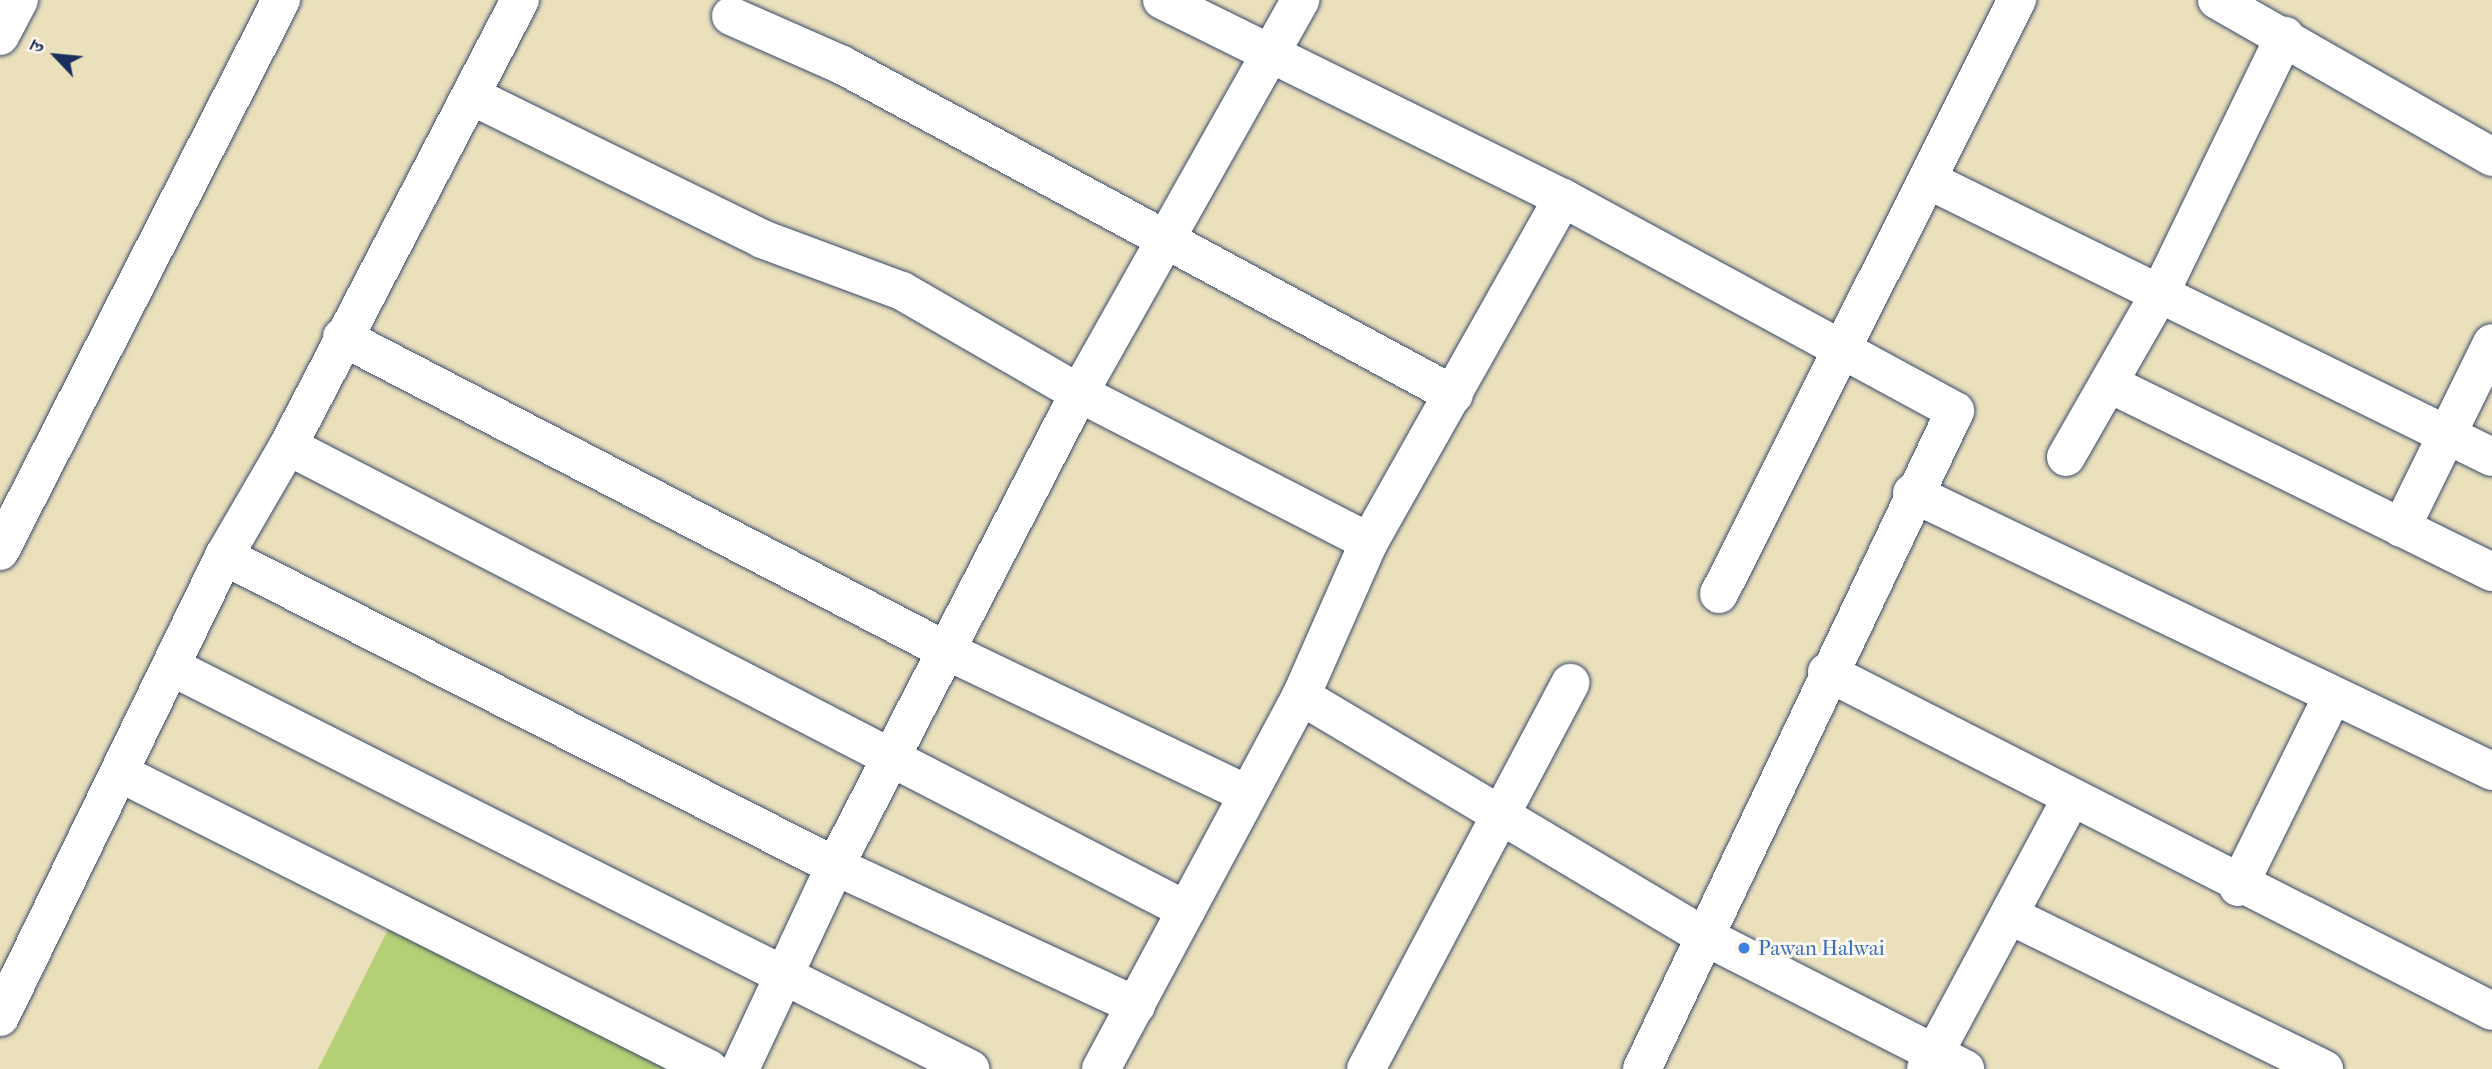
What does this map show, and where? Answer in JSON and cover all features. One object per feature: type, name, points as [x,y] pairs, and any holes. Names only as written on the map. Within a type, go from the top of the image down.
[{"type":"street","points":[[0,36],[19,0]]},
{"type":"street","points":[[0,551],[281,0]]},
{"type":"street","points":[[0,1017],[122,774],[224,556],[288,446],[342,337],[472,96],[520,0]]},
{"type":"street","points":[[1162,0],[1272,59],[1563,198],[1841,345],[1955,411],[1912,493],[1642,1069]]},
{"type":"street","points":[[740,1069],[835,866],[1079,393],[1272,59],[1300,0]]},
{"type":"street","points":[[1719,594],[1841,345],[1928,180],[2017,0]]},
{"type":"street","points":[[2217,0],[2285,36],[2492,158]]},
{"type":"street","points":[[731,16],[842,65],[1454,396]]},
{"type":"street","points":[[2066,457],[2160,293],[2285,36]]},
{"type":"street","points":[[472,96],[762,239],[902,291],[1079,393],[1370,542]]},
{"type":"street","points":[[1928,180],[2492,457]]},
{"type":"street","points":[[1101,1069],[1301,696],[1370,542],[1563,198]]},
{"type":"street","points":[[342,337],[947,651],[1247,794]]},
{"type":"street","points":[[2401,528],[2492,343]]},
{"type":"street","points":[[2110,384],[2492,572]]},
{"type":"street","points":[[288,446],[1186,910]]},
{"type":"street","points":[[1912,493],[2332,697],[2492,771]]},
{"type":"street","points":[[224,556],[835,866],[1136,1006]]},
{"type":"street","points":[[172,667],[970,1069]]},
{"type":"street","points":[[1827,672],[2238,887],[2492,1011]]},
{"type":"street","points":[[1366,1069],[1570,683]]},
{"type":"street","points":[[1301,696],[1502,812],[1706,937],[1941,1064],[2009,915],[2071,799]]},
{"type":"street","points":[[2238,887],[2332,697]]},
{"type":"street","points":[[122,774],[709,1069]]},
{"type":"street","points":[[2009,915],[2324,1069]]},
{"type":"green space","points":[[406,894],[751,1069],[318,1069]]},
{"type":"place","name":"Pawan Halwai","points":[[1744,948]]}]
